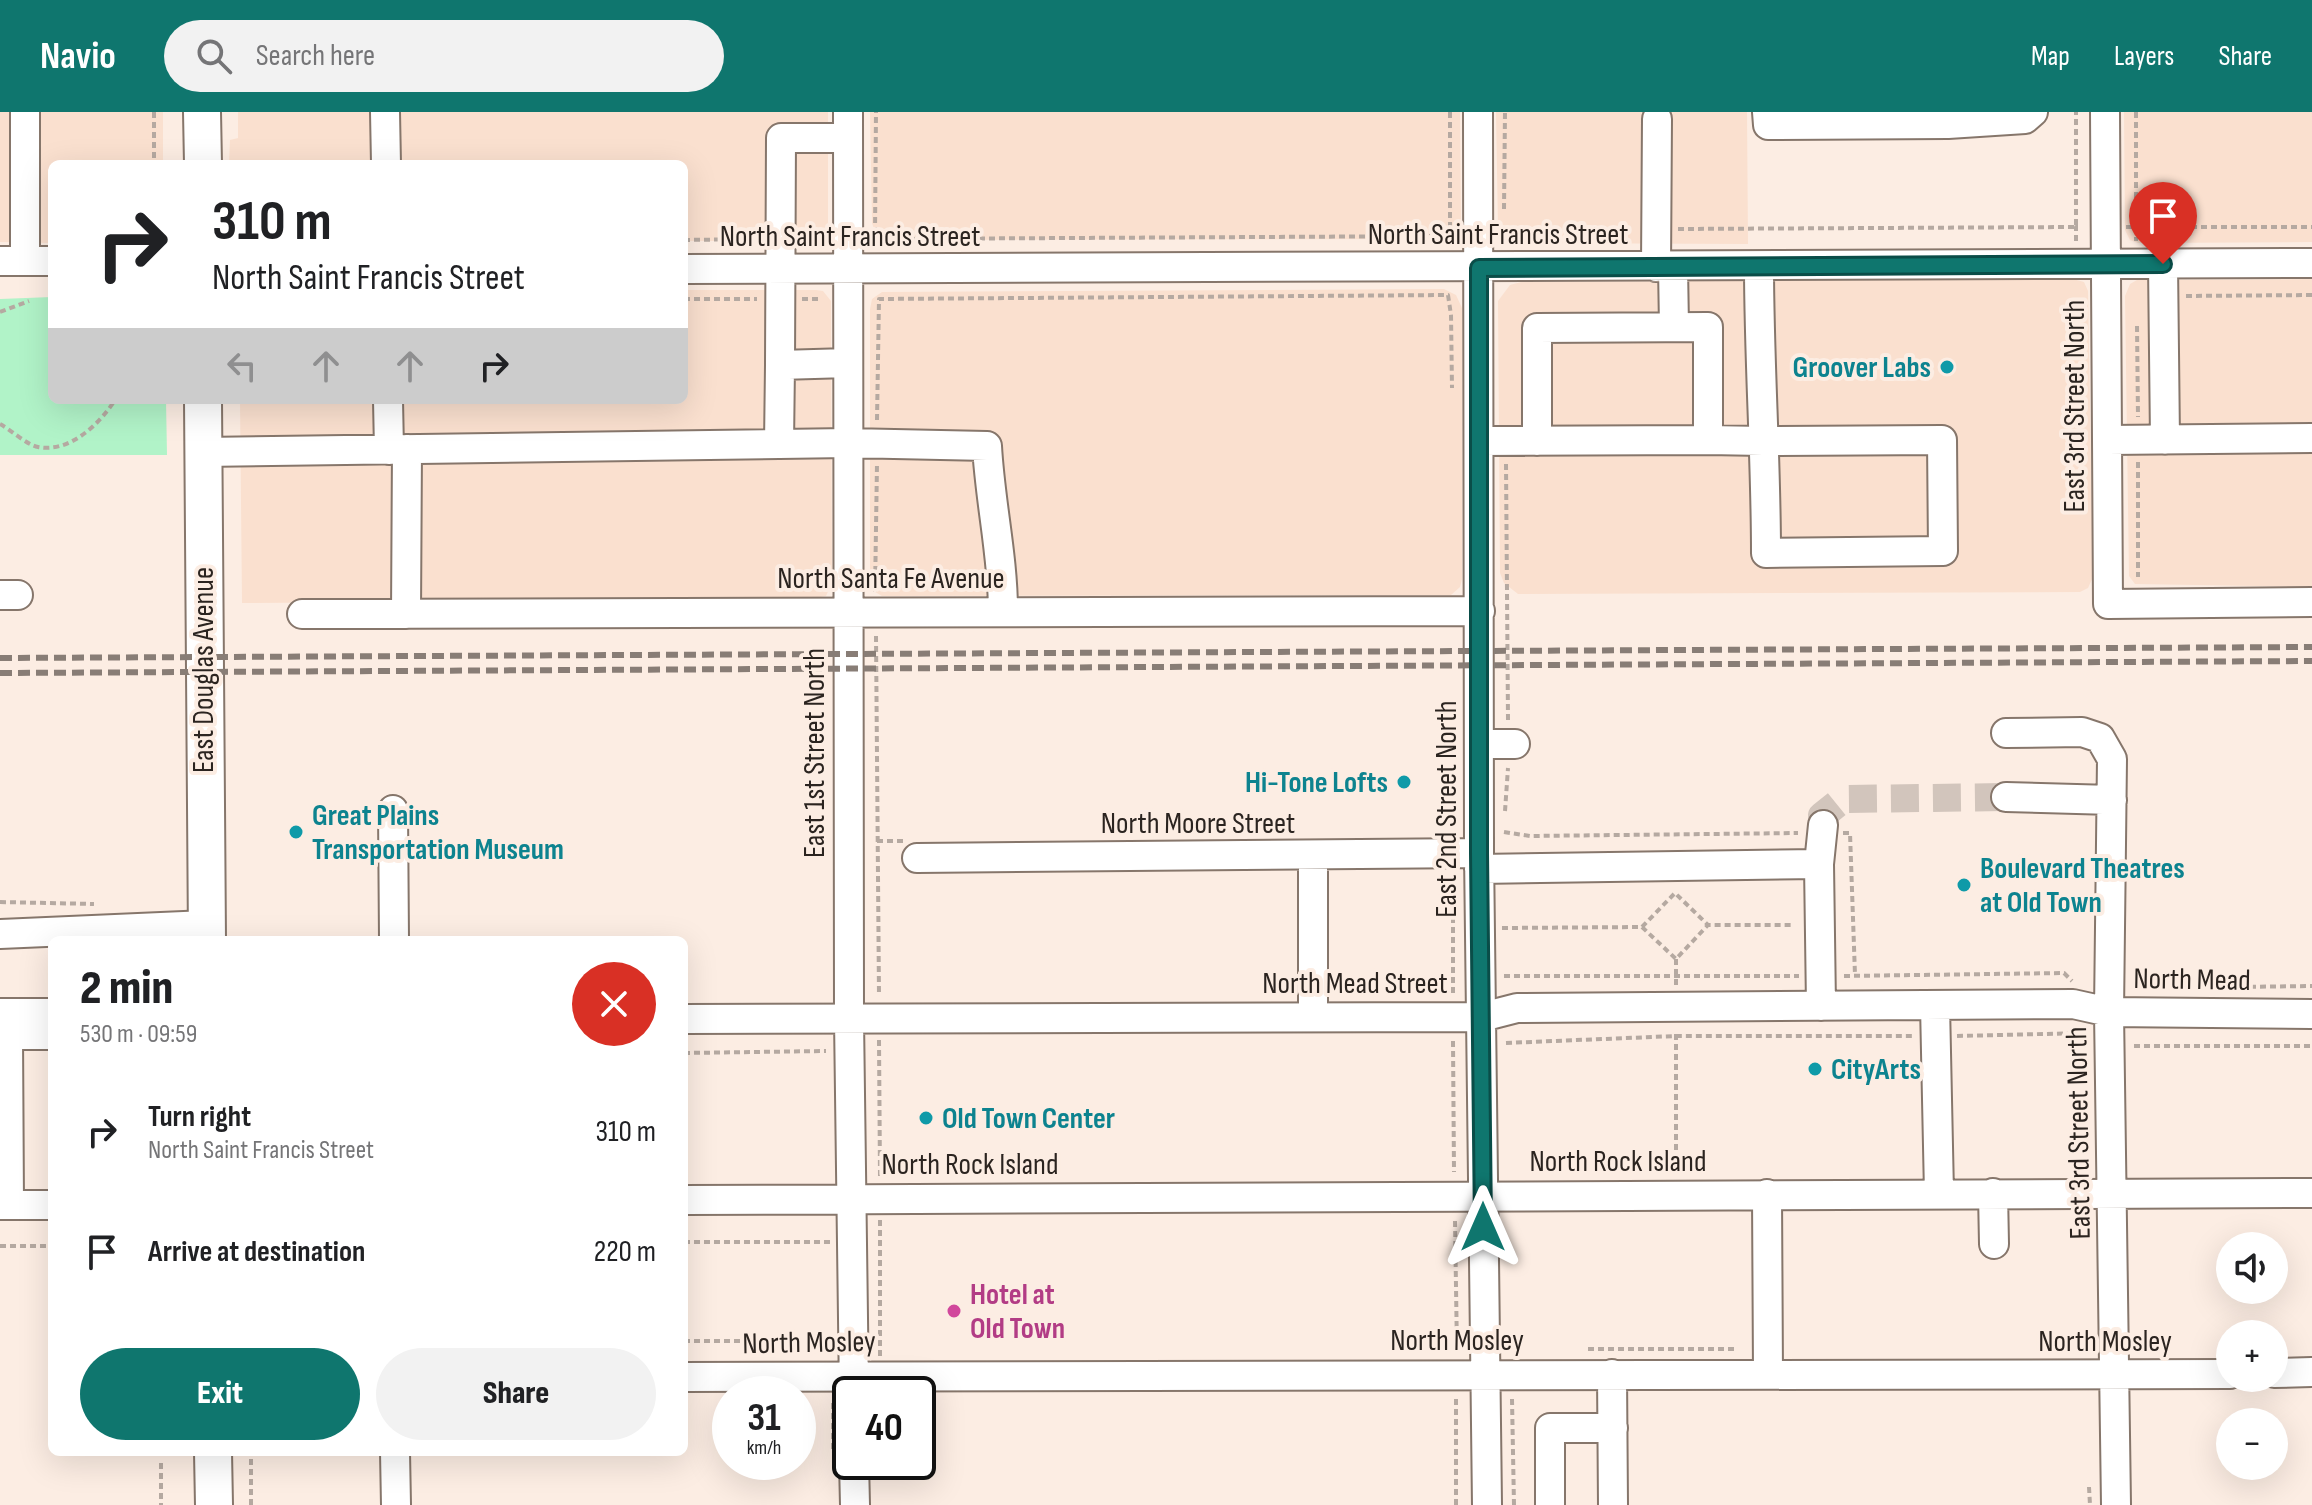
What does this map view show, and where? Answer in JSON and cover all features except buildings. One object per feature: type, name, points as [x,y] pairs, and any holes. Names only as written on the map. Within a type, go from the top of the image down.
[{"type":"main road","points":[[202,112],[203,160]]},
{"type":"main road","name":"East Douglas Avenue","points":[[203,404],[207,933]]},
{"type":"main road","points":[[213,1456],[214,1505]]},
{"type":"street","points":[[25,112],[26,261]]},
{"type":"street","points":[[385,112],[386,160]]},
{"type":"street","name":"East 2nd Street North","points":[[1478,112],[1479,268],[1492,441],[1480,611],[1501,744],[1486,863],[1495,927],[1483,1196],[1498,1374],[1487,1505]]},
{"type":"street","points":[[1767,112],[1768,125],[1948,124],[2025,119],[2033,112]]},
{"type":"street","name":"East 3rd Street North","points":[[2105,112],[2108,604],[2312,602]]},
{"type":"street","points":[[1657,119],[1656,229],[1674,327]]},
{"type":"street","points":[[779,444],[781,138],[848,125]]},
{"type":"street","name":"East 1st Street North","points":[[848,125],[848,443],[862,611],[849,1019],[866,1199],[862,1376]]},
{"type":"street","name":"North Saint Francis Street","points":[[688,269],[2312,263]]},
{"type":"street","points":[[2163,264],[2165,440]]},
{"type":"street","points":[[1492,441],[1763,441],[1942,440],[1943,551],[1766,553],[1763,441],[1759,266]]},
{"type":"street","points":[[1537,441],[1537,328],[1674,327],[1708,327],[1708,440]]},
{"type":"street","points":[[780,365],[848,363]]},
{"type":"street","points":[[389,404],[398,449],[406,614]]},
{"type":"street","points":[[2108,440],[2312,438]]},
{"type":"street","points":[[202,452],[848,443],[987,446],[989,487],[1003,581],[1003,611]]},
{"type":"street","name":"North Santa Fe Avenue","points":[[302,614],[1480,611]]},
{"type":"street","name":"East 3rd Street North","points":[[2006,733],[2082,732],[2100,738],[2112,759],[2112,800],[2088,1007],[2098,1038],[2114,1192],[2116,1505]]},
{"type":"street","points":[[2006,797],[2112,800]]},
{"type":"street","points":[[393,810],[394,936]]},
{"type":"street","points":[[1821,1006],[1819,864],[1822,829]]},
{"type":"street","points":[[1313,856],[1313,1017]]},
{"type":"street","name":"North Moore Street","points":[[917,858],[1313,856],[1486,863],[1819,864]]},
{"type":"street","points":[[0,934],[207,933]]},
{"type":"street","points":[[1935,1005],[1939,1193]]},
{"type":"street","name":"North Mead Street","points":[[688,1019],[1313,1017],[1492,1014],[1517,1008],[1676,1006],[2088,1007]]},
{"type":"street","name":"North Mead","points":[[2088,1007],[2312,1014]]},
{"type":"street","points":[[3,1028],[48,1014]]},
{"type":"street","points":[[3,1028],[48,1034]]},
{"type":"street","points":[[3,1028],[6,1199]]},
{"type":"street","points":[[6,1199],[48,1188]]},
{"type":"street","points":[[1993,1193],[1994,1244]]},
{"type":"street","name":"North Rock Island","points":[[688,1200],[2312,1193]]},
{"type":"street","points":[[1767,1194],[1768,1374]]},
{"type":"street","points":[[6,1199],[48,1204]]},
{"type":"street","points":[[2288,1373],[2312,1372]]},
{"type":"street","name":"North Mosley","points":[[936,1380],[1498,1374],[2216,1374]]},
{"type":"street","points":[[1612,1374],[1613,1505]]},
{"type":"street","name":"North Mosley","points":[[688,1377],[832,1380]]},
{"type":"street","points":[[1550,1505],[1550,1428],[1613,1428]]},
{"type":"street","points":[[395,1456],[396,1505]]},
{"type":"street","points":[[854,1480],[855,1505]]},
{"type":"path","points":[[154,112],[154,160]]},
{"type":"path","points":[[875,233],[876,112]]},
{"type":"path","points":[[879,239],[1450,234],[1450,112]]},
{"type":"path","points":[[1505,112],[1504,232],[2076,227],[2076,112]]},
{"type":"path","points":[[2136,112],[2136,227],[2312,227]]},
{"type":"path","points":[[688,240],[819,238]]},
{"type":"path","points":[[862,1376],[866,1199],[879,1019],[862,611],[877,444],[879,299],[1448,295]]},
{"type":"path","points":[[2162,296],[2312,295]]},
{"type":"path","points":[[688,299],[819,299]]},
{"type":"path","points":[[0,312],[29,301]]},
{"type":"path","points":[[0,424],[35,447],[68,447],[108,412],[113,404]]},
{"type":"path","points":[[1486,863],[1500,831],[1508,799],[1501,744],[1492,441]]},
{"type":"path","points":[[1500,831],[1530,836],[1822,829],[1850,833],[1855,975]]},
{"type":"path","points":[[1642,927],[1675,893],[1708,925],[1794,925]]},
{"type":"path","points":[[0,902],[102,904]]},
{"type":"path","points":[[1495,927],[1642,927],[1676,959],[1708,925]]},
{"type":"path","points":[[1500,964],[1492,1014],[1503,1044],[1516,1040],[1676,1036],[1937,1036],[2098,1038],[2140,1048],[2312,1046]]},
{"type":"path","points":[[1499,976],[2064,973],[2076,986],[2083,987],[2098,1038]]},
{"type":"path","points":[[2221,987],[2312,986]]},
{"type":"path","points":[[1676,1006],[1676,1183]]},
{"type":"path","points":[[688,1053],[829,1051]]},
{"type":"path","points":[[688,1242],[832,1242]]},
{"type":"path","points":[[0,1246],[48,1246]]},
{"type":"path","points":[[688,1341],[833,1341]]},
{"type":"path","points":[[1498,1374],[1514,1505]]},
{"type":"path","points":[[251,1456],[251,1505]]},
{"type":"path","points":[[161,1463],[161,1505]]},
{"type":"shaded area","points":[[0,112],[163,112],[163,160],[48,160],[48,243],[0,242]]},
{"type":"shaded area","points":[[238,112],[828,112],[828,225],[818,238],[802,241],[688,241],[688,160],[229,160],[230,140],[238,138]]},
{"type":"shaded area","points":[[870,112],[1460,112],[1461,223],[1453,235],[1439,239],[886,240],[876,235],[872,223]]},
{"type":"shaded area","points":[[1496,112],[1747,112],[1748,244],[1509,243],[1498,228]]},
{"type":"shaded area","points":[[2124,112],[2312,112],[2312,242],[2138,243],[2130,240],[2125,230]]},
{"type":"shaded area","points":[[2073,279],[2084,282],[2088,291],[2093,577],[2088,588],[2080,592],[1518,594],[1504,583],[1500,573],[1498,301],[1510,285],[1521,282]]},
{"type":"shaded area","points":[[2312,279],[2312,587],[2135,584],[2129,576],[2125,296],[2130,284],[2137,280]]},
{"type":"shaded area","points":[[1444,289],[1456,295],[1462,308],[1462,579],[1460,587],[1451,595],[882,596],[870,589],[870,309],[872,299],[882,292]]},
{"type":"shaded area","points":[[688,290],[816,290],[823,291],[831,301],[832,583],[826,596],[810,599],[242,603],[240,404],[688,404]]},
{"type":"green space","points":[[48,297],[48,404],[166,404],[167,455],[0,455],[0,299]]},
{"type":"tunnel","points":[[1823,825],[1822,816],[1843,799],[2006,797]]},
{"type":"railway","points":[[0,658],[2312,647]]},
{"type":"railway","points":[[0,673],[2312,661]]},
{"type":"place","name":"Groover Labs","points":[[1947,367]]},
{"type":"place","name":"Hi-Tone Lofts","points":[[1404,782]]},
{"type":"place","name":"Great Plains Transportation Museum","points":[[296,832]]},
{"type":"place","name":"Boulevard Theatres at Old Town","points":[[1964,885]]},
{"type":"place","name":"CityArts","points":[[1815,1069]]},
{"type":"place","name":"Old Town Center","points":[[926,1118]]},
{"type":"place","name":"Hotel at Old Town","points":[[954,1311]]},
{"type":"route","points":[[1483,1227],[1479,853],[1479,268],[2163,264]]}]
